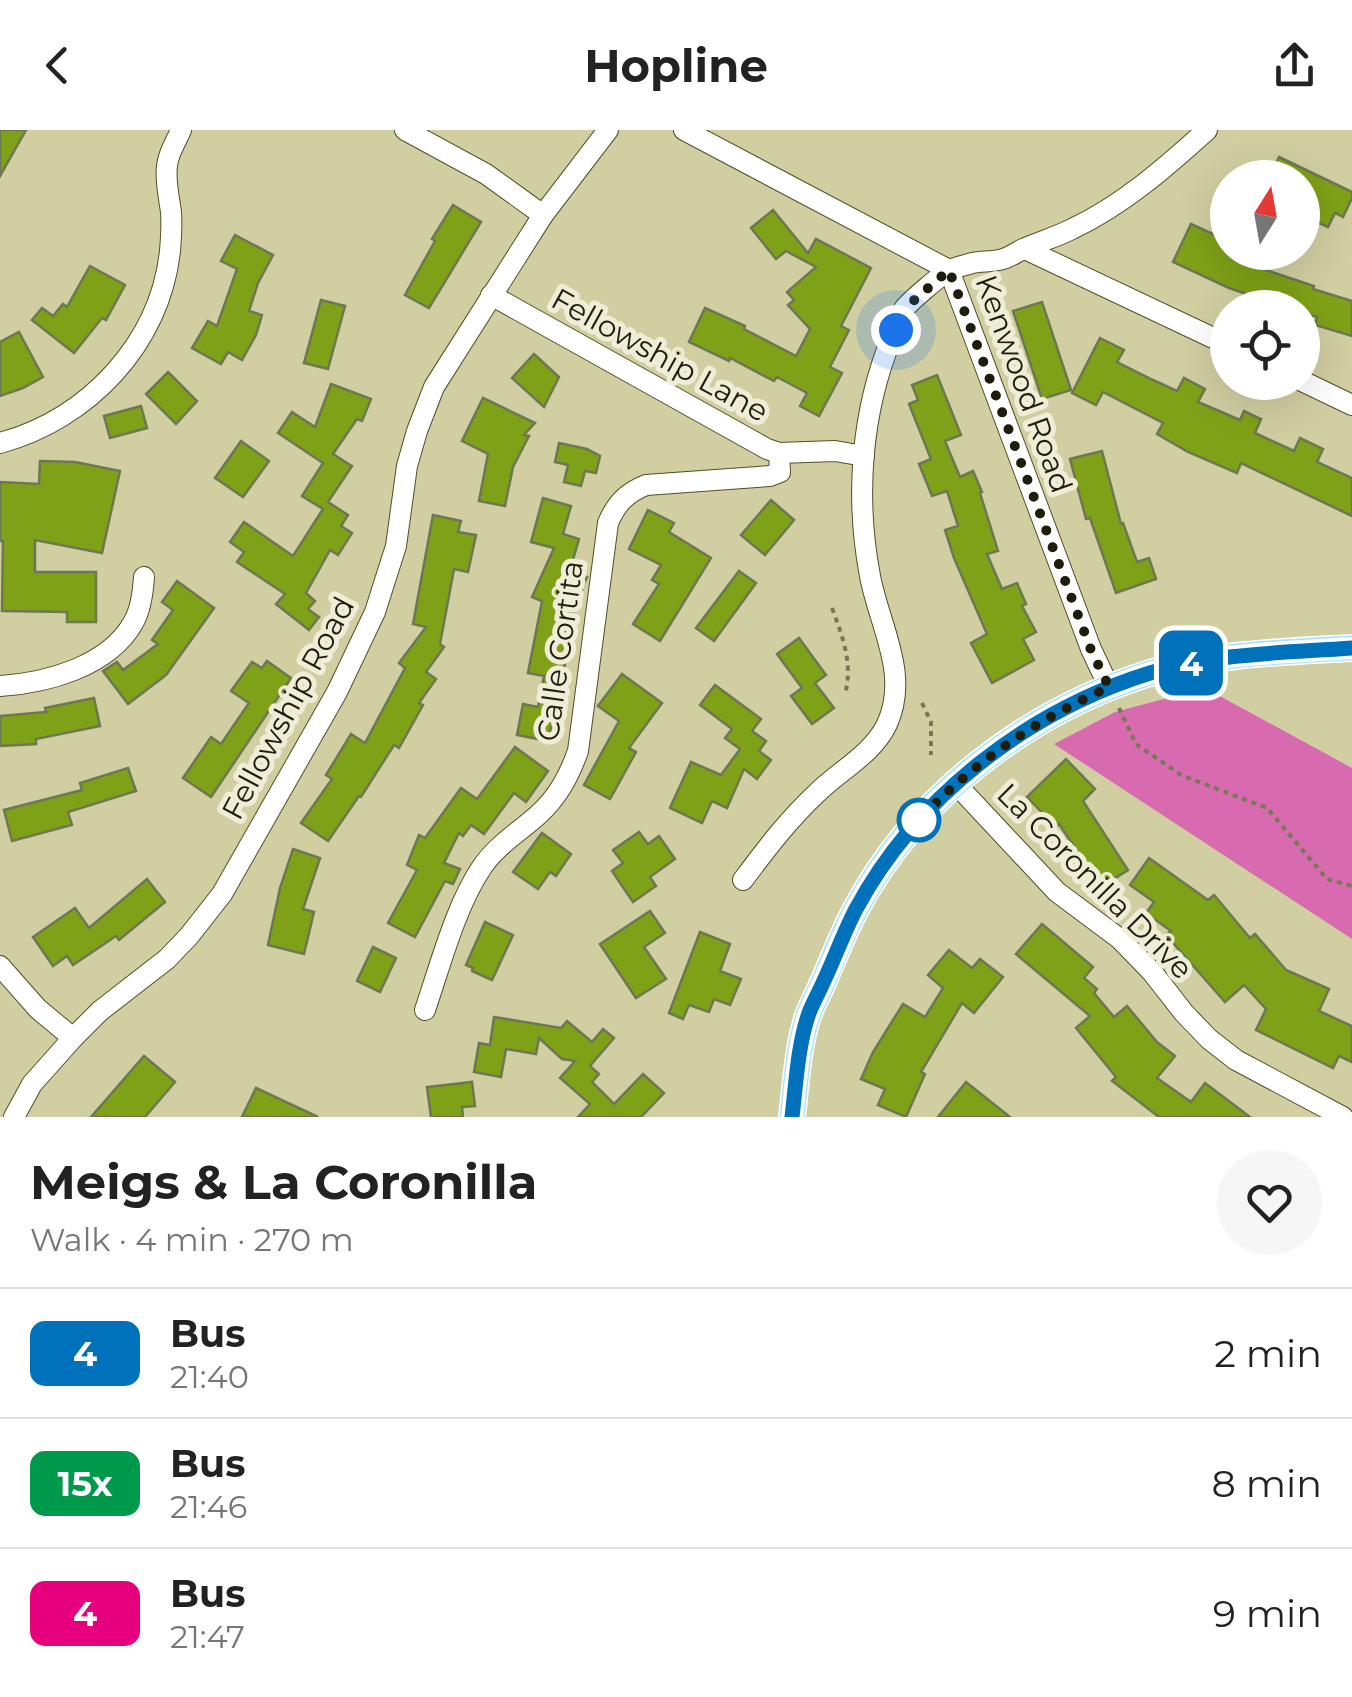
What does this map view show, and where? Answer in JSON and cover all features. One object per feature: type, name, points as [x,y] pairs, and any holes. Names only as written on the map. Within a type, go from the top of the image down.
[{"type":"main road","points":[[792,1117],[808,1014],[842,937],[874,878],[904,838],[955,783],[1042,720],[1113,696],[1153,672],[1248,655],[1352,648]]},
{"type":"street","points":[[0,444],[40,428],[93,394],[128,358],[146,328],[156,308],[170,252],[166,172],[181,130]]},
{"type":"street","points":[[405,130],[486,174],[544,216],[608,130]]},
{"type":"street","name":"Kenwood Road","points":[[684,130],[706,136],[949,270],[1091,650],[1113,696]]},
{"type":"street","points":[[744,880],[792,818],[860,757],[888,724],[895,673],[869,574],[862,500],[874,393],[904,309],[949,270],[1002,259],[1075,228],[1114,205],[1166,168],[1207,130]]},
{"type":"street","name":"Fellowship Road","points":[[14,1117],[32,1084],[73,1038],[100,1011],[167,959],[210,912],[337,692],[375,612],[396,546],[407,466],[434,387],[544,216]]},
{"type":"street","points":[[1025,248],[1210,336]]},
{"type":"street","name":"Fellowship Lane","points":[[491,295],[767,449],[779,453],[834,451],[864,456]]},
{"type":"street","points":[[1320,389],[1352,404]]},
{"type":"street","name":"Calle Cortita","points":[[425,1010],[467,893],[481,868],[547,806],[569,775],[578,751],[608,523],[618,504],[646,485],[770,476],[780,472],[779,453]]},
{"type":"street","points":[[0,686],[64,675],[110,649],[132,626],[141,602],[144,577]]},
{"type":"street","name":"La Coronilla Drive","points":[[955,783],[1057,892],[1120,939],[1208,1039],[1236,1060],[1343,1117]]},
{"type":"street","points":[[0,966],[38,1009],[73,1038]]},
{"type":"path","points":[[832,608],[848,655],[845,695]]},
{"type":"path","points":[[1113,696],[1136,744],[1181,775],[1267,808],[1327,879],[1352,886]]},
{"type":"path","points":[[922,704],[931,722],[931,755]]},
{"type":"shaded area","points":[[1205,688],[1352,768],[1352,939],[1054,744],[1115,712]]},
{"type":"building","points":[[0,130],[26,130],[0,176]]},
{"type":"building","points":[[1320,177],[1352,192],[1343,217],[1335,213],[1328,227],[1320,223]]},
{"type":"building","points":[[453,205],[481,222],[429,308],[405,295]]},
{"type":"building","points":[[773,210],[808,253],[816,239],[871,268],[841,326],[849,330],[830,367],[842,373],[819,416],[800,406],[807,393],[689,342],[705,308],[796,356],[810,329],[788,305],[794,300],[787,292],[816,267],[786,251],[776,259],[751,228]]},
{"type":"building","points":[[1191,224],[1210,233],[1210,270],[1266,270],[1316,290],[1235,290],[1173,262]]},
{"type":"building","points":[[235,235],[273,255],[249,311],[262,315],[256,335],[242,360],[228,352],[221,364],[192,348],[208,321],[217,326],[237,269],[221,261]]},
{"type":"building","points":[[90,266],[125,285],[106,320],[102,318],[74,353],[32,320],[42,308],[53,316],[63,304],[67,307]]},
{"type":"building","points":[[1320,291],[1352,301],[1352,336],[1320,326]]},
{"type":"building","points":[[321,300],[345,306],[328,369],[304,363]]},
{"type":"building","points":[[1042,302],[1071,390],[1042,399],[1013,311]]},
{"type":"building","points":[[19,332],[43,377],[0,396],[0,342]]},
{"type":"building","points":[[1100,338],[1124,350],[1117,362],[1177,391],[1184,378],[1205,389],[1198,402],[1240,420],[1244,411],[1261,419],[1255,433],[1294,451],[1300,438],[1323,449],[1317,462],[1352,478],[1352,516],[1241,463],[1237,473],[1188,452],[1157,434],[1163,423],[1103,392],[1096,405],[1072,393]]},
{"type":"building","points":[[534,354],[559,377],[544,407],[512,378]]},
{"type":"building","points":[[168,372],[197,401],[176,424],[146,394]]},
{"type":"building","points":[[937,375],[961,435],[945,441],[960,477],[973,471],[982,492],[998,551],[987,554],[1002,589],[1017,583],[1026,604],[1022,606],[1036,632],[1023,639],[1034,660],[992,683],[971,643],[987,634],[945,530],[958,526],[947,491],[932,496],[919,464],[931,459],[909,404],[918,400],[912,385]]},
{"type":"building","points":[[331,384],[371,399],[362,421],[357,419],[333,454],[352,466],[328,502],[348,515],[341,526],[352,533],[338,555],[330,550],[306,593],[315,601],[308,609],[319,617],[309,630],[276,604],[285,594],[237,562],[244,552],[230,542],[244,522],[293,556],[323,509],[302,496],[323,463],[278,433],[292,412],[315,427]]},
{"type":"building","points":[[483,398],[535,423],[524,435],[529,436],[513,467],[505,506],[479,501],[488,454],[462,441]]},
{"type":"building","points":[[141,406],[147,428],[110,438],[104,416]]},
{"type":"building","points":[[241,441],[269,461],[243,497],[215,478]]},
{"type":"building","points":[[559,443],[600,456],[596,473],[585,471],[581,486],[564,482],[568,465],[555,462]]},
{"type":"building","points":[[1102,451],[1121,524],[1137,562],[1149,558],[1156,579],[1116,593],[1090,518],[1086,519],[1070,459]]},
{"type":"building","points":[[40,461],[75,462],[120,471],[102,553],[35,540],[35,572],[96,572],[96,622],[67,622],[67,612],[2,611],[0,482],[39,484]]},
{"type":"building","points":[[543,498],[571,506],[563,534],[579,539],[570,570],[587,577],[566,630],[572,632],[548,741],[517,735],[523,704],[538,707],[544,676],[528,673],[542,601],[532,597],[554,548],[531,542]]},
{"type":"building","points":[[771,500],[794,520],[765,555],[741,535]]},
{"type":"building","points":[[648,510],[674,523],[669,532],[711,558],[660,641],[633,624],[659,584],[652,580],[661,565],[629,549]]},
{"type":"building","points":[[433,515],[461,521],[458,532],[476,535],[468,572],[454,569],[440,644],[444,647],[426,672],[436,679],[419,703],[423,705],[399,748],[394,745],[328,841],[301,823],[332,779],[326,775],[351,734],[365,743],[405,668],[399,663],[426,627],[413,624]]},
{"type":"building","points":[[739,571],[756,583],[714,641],[696,628]]},
{"type":"building","points":[[177,581],[214,608],[166,675],[128,704],[103,671],[117,662],[123,670],[158,644],[152,640],[173,610],[162,602]]},
{"type":"building","points":[[799,638],[826,675],[815,683],[834,708],[812,724],[791,696],[802,688],[777,654]]},
{"type":"building","points":[[267,661],[291,678],[211,797],[183,778],[211,737],[221,744],[249,703],[231,691],[252,662],[262,668]]},
{"type":"building","points":[[622,674],[662,703],[629,748],[636,752],[610,799],[584,785],[619,721],[598,706]]},
{"type":"building","points":[[715,685],[761,719],[752,731],[766,741],[759,751],[771,760],[757,779],[744,769],[727,808],[712,801],[702,823],[670,808],[691,762],[721,775],[740,749],[725,738],[732,729],[700,705]]},
{"type":"building","points":[[94,698],[100,726],[36,739],[36,744],[0,746],[0,716],[46,712],[45,708]]},
{"type":"building","points":[[515,747],[548,771],[526,802],[514,793],[484,834],[471,825],[463,836],[459,833],[444,863],[460,869],[453,884],[445,881],[415,937],[388,923],[417,870],[407,865],[419,835],[425,838],[461,788],[477,799]]},
{"type":"building","points":[[1066,759],[1095,789],[1083,801],[1128,870],[1101,887],[1059,824],[1056,827],[1027,797]]},
{"type":"building","points":[[128,768],[136,791],[68,812],[72,825],[12,841],[4,810],[82,790],[80,783]]},
{"type":"building","points":[[639,832],[648,844],[659,836],[675,859],[650,877],[656,886],[633,902],[612,871],[623,863],[613,850]]},
{"type":"building","points":[[542,833],[571,854],[556,876],[550,872],[538,889],[513,872]]},
{"type":"building","points":[[293,849],[320,858],[303,909],[314,912],[304,954],[268,945]]},
{"type":"building","points":[[1149,858],[1208,900],[1214,895],[1250,938],[1255,934],[1286,970],[1329,989],[1319,1011],[1352,1026],[1352,1062],[1339,1056],[1333,1068],[1256,1030],[1266,1009],[1244,985],[1225,1002],[1166,935],[1171,931],[1146,913],[1154,902],[1130,885]]},
{"type":"building","points":[[147,879],[165,902],[119,940],[116,936],[73,965],[67,956],[53,966],[33,937],[75,908],[89,928]]},
{"type":"building","points":[[650,911],[665,933],[644,947],[666,979],[636,998],[600,944]]},
{"type":"building","points":[[485,922],[513,935],[492,980],[466,965]]},
{"type":"building","points":[[1042,924],[1093,967],[1084,978],[1097,989],[1094,993],[1114,1017],[1127,1006],[1157,1042],[1175,1056],[1157,1078],[1191,1102],[1205,1083],[1250,1117],[1159,1117],[1112,1081],[1116,1077],[1076,1028],[1090,1016],[1016,954]]},
{"type":"building","points":[[700,932],[730,944],[720,971],[741,979],[730,1005],[714,999],[709,1012],[689,1005],[683,1019],[669,1013]]},
{"type":"building","points":[[373,947],[396,958],[380,992],[357,981]]},
{"type":"building","points":[[949,950],[972,968],[980,959],[1003,977],[974,1013],[962,1003],[921,1072],[925,1074],[906,1117],[878,1105],[885,1089],[861,1079],[903,1004],[925,1017],[943,988],[928,975]]},
{"type":"building","points":[[494,1017],[561,1028],[567,1021],[592,1042],[603,1029],[614,1038],[590,1066],[599,1074],[592,1082],[614,1104],[643,1074],[664,1093],[641,1117],[578,1117],[590,1104],[560,1078],[575,1061],[562,1059],[539,1038],[536,1054],[506,1049],[501,1077],[474,1072],[479,1043],[490,1045]]},
{"type":"building","points":[[144,1056],[175,1082],[145,1117],[91,1117]]},
{"type":"building","points":[[472,1082],[475,1106],[462,1107],[463,1117],[431,1117],[427,1087]]},
{"type":"building","points":[[966,1082],[1010,1117],[938,1117]]},
{"type":"building","points":[[256,1088],[318,1117],[242,1117]]},
{"type":"bus line","name":"4","points":[[792,1117],[808,1014],[842,937],[874,878],[904,838],[955,783],[1065,707],[1153,672],[1248,655],[1352,648]]},
{"type":"route","points":[[896,330],[904,309],[949,270],[1091,650],[1109,687],[1065,707],[1002,747],[955,783],[919,820]]}]
